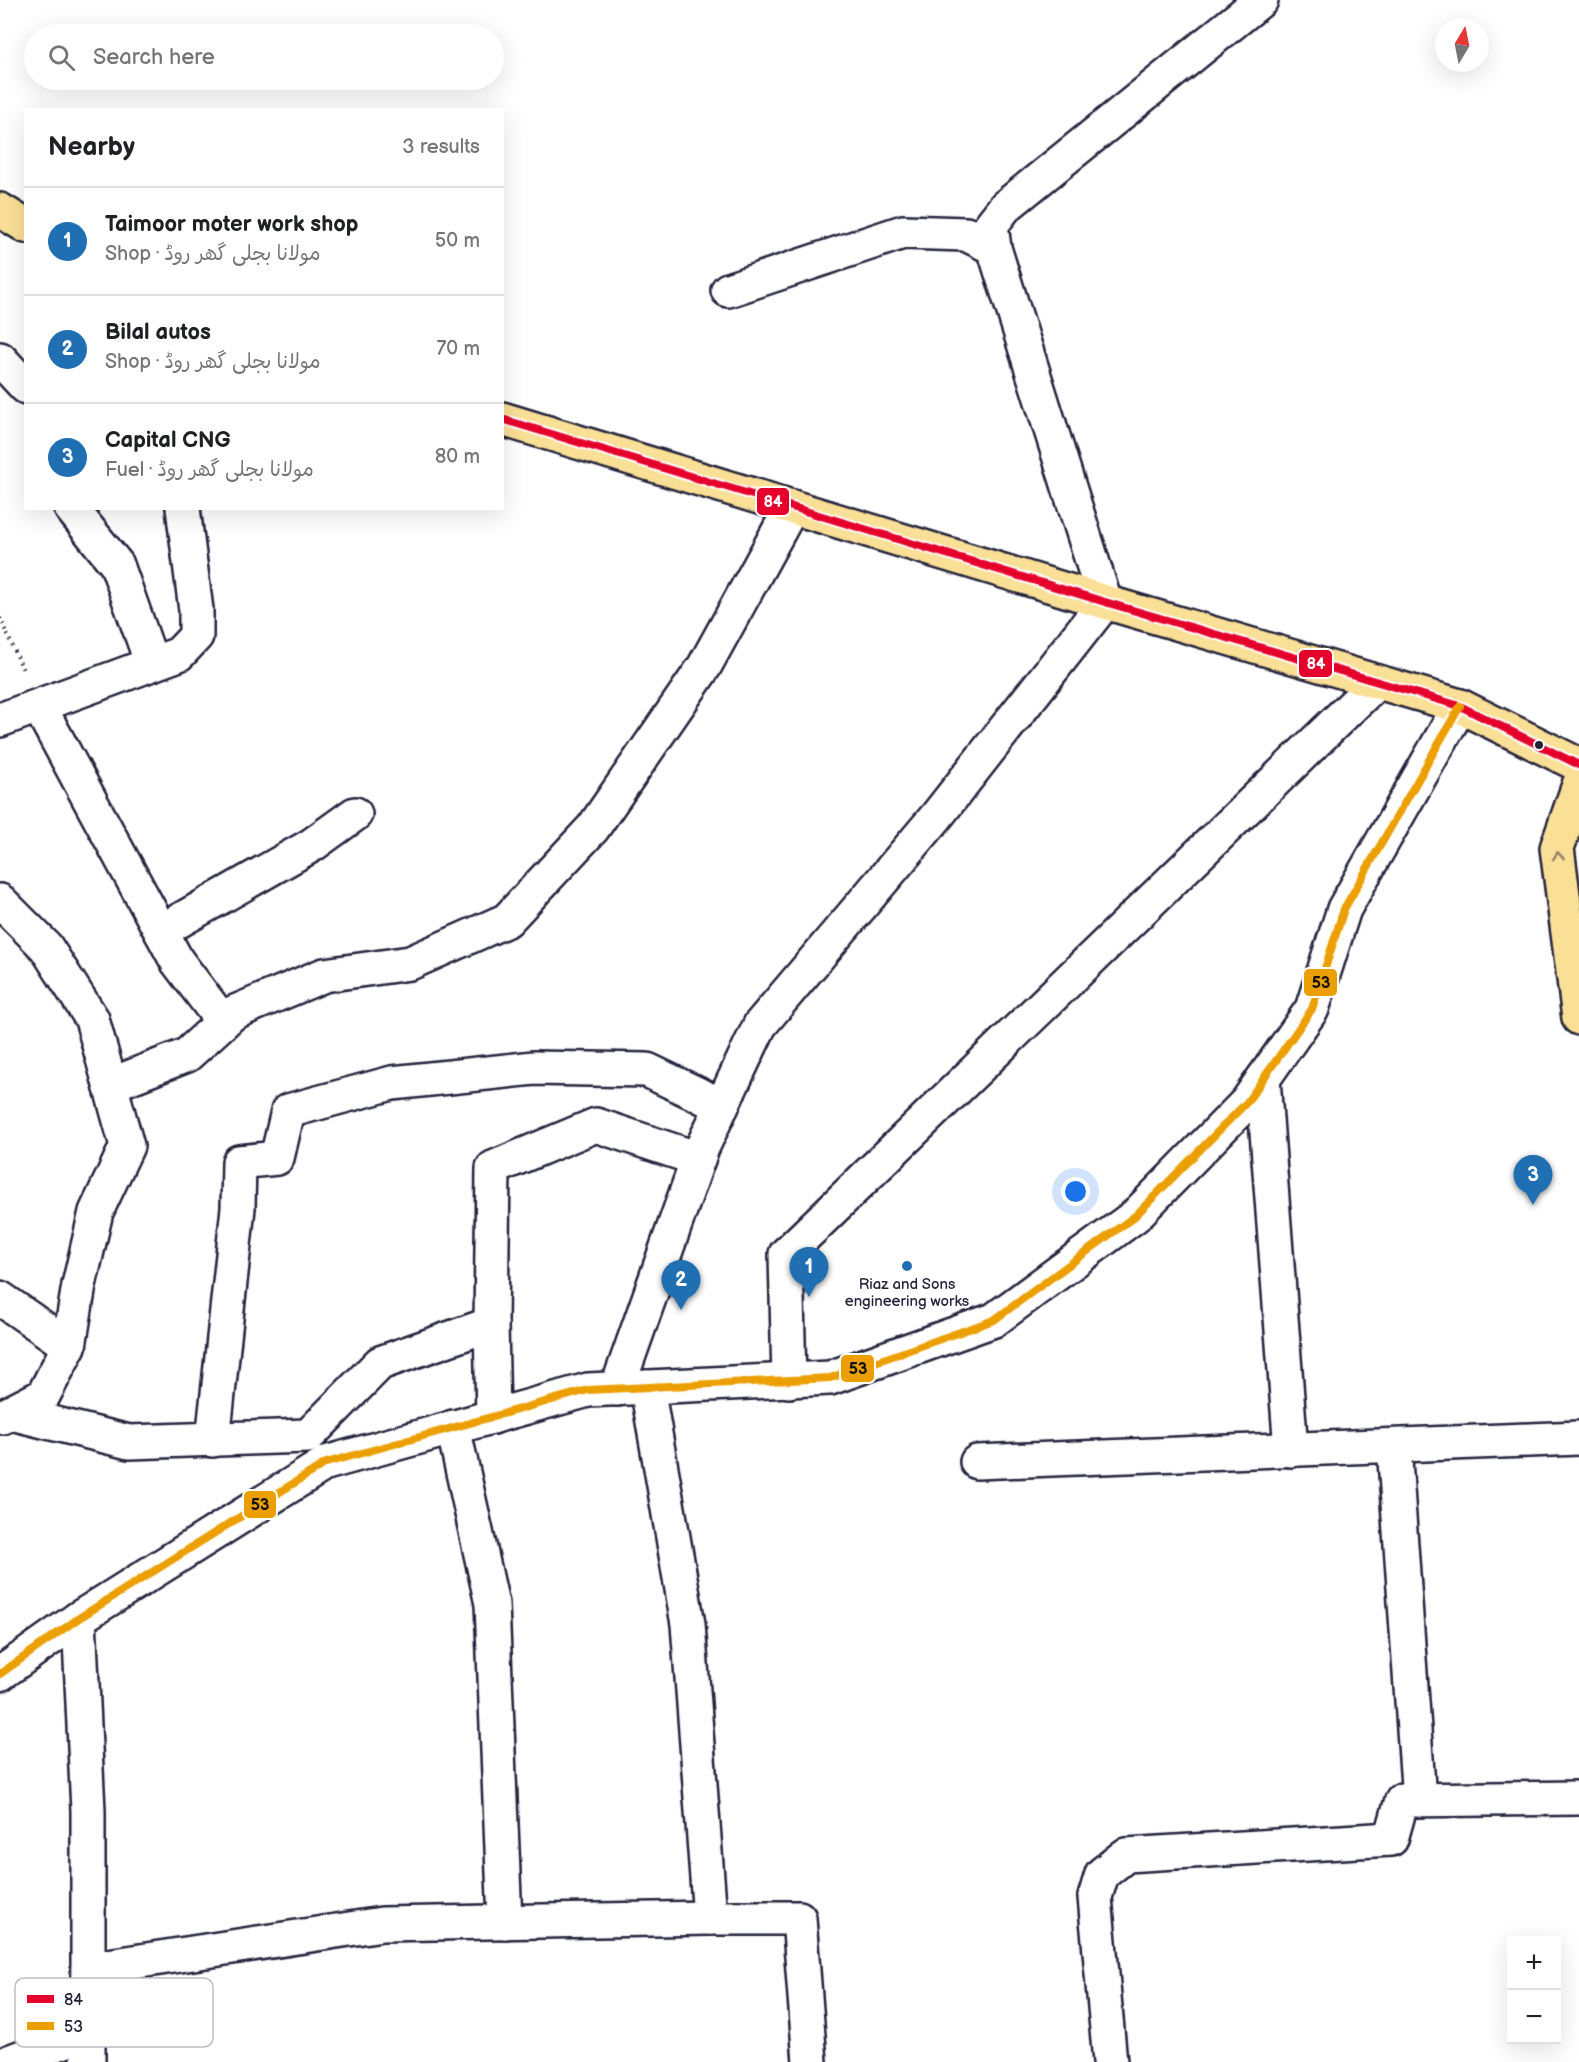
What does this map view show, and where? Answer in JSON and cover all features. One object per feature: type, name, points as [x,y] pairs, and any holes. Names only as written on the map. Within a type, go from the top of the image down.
[{"type":"main road","points":[[0,210],[24,225]]},
{"type":"main road","points":[[504,420],[1105,602],[1460,706],[1579,765]]},
{"type":"main road","points":[[1579,785],[1557,848],[1579,1018]]},
{"type":"street","points":[[710,1918],[688,1624],[632,1388],[698,1159],[760,1024],[936,817],[1105,602],[994,248],[991,225],[1005,207],[1261,0]]},
{"type":"street","points":[[728,290],[903,232],[966,234],[994,248]]},
{"type":"street","points":[[0,359],[24,385]]},
{"type":"street","points":[[110,1085],[187,1055],[233,1013],[324,975],[410,963],[507,921],[593,828],[692,685],[792,507]]},
{"type":"street","points":[[73,510],[117,565],[152,664]]},
{"type":"street","points":[[0,720],[179,654],[196,636],[196,610],[183,510]]},
{"type":"street","points":[[789,1381],[786,1254],[1377,681]]},
{"type":"street","points":[[39,706],[177,961],[223,1022]]},
{"type":"street","points":[[0,1674],[79,1618],[326,1463],[588,1390],[830,1378],[994,1320],[1136,1216],[1247,1102],[1312,1009],[1344,909],[1460,706]]},
{"type":"street","points":[[161,931],[312,845],[355,814]]},
{"type":"street","points":[[0,901],[46,947],[92,1019],[127,1146],[96,1212],[79,1285],[69,1346],[43,1396],[5,1416]]},
{"type":"street","points":[[213,1440],[238,1208],[239,1162],[277,1158],[288,1111],[392,1083],[534,1068],[647,1070],[722,1106]]},
{"type":"street","points":[[1263,1079],[1291,1450]]},
{"type":"street","points":[[493,1417],[493,1168],[596,1125],[698,1159]]},
{"type":"street","points":[[0,1298],[69,1346]]},
{"type":"street","points":[[5,1416],[129,1442],[308,1436],[380,1363],[492,1324]]},
{"type":"street","points":[[453,1427],[492,1604],[505,1922]]},
{"type":"street","points":[[977,1462],[1579,1438]]},
{"type":"street","points":[[1394,1446],[1419,1800]]},
{"type":"street","points":[[79,1618],[88,1811],[88,1978]]},
{"type":"street","points":[[1110,2062],[1095,1897],[1102,1874],[1126,1855],[1391,1839],[1401,1800],[1579,1798]]},
{"type":"street","points":[[88,1969],[382,1924],[799,1918],[810,2062]]},
{"type":"street","points":[[9,2062],[88,2047]]},
{"type":"path","points":[[0,618],[39,706]]},
{"type":"transit line","name":"84","points":[[504,420],[1105,602],[1460,706],[1579,765]]},
{"type":"transit line","name":"53","points":[[0,1674],[79,1618],[326,1463],[588,1390],[830,1378],[994,1320],[1135,1216],[1247,1102],[1312,1009],[1344,909],[1460,706]]},
{"type":"place","name":"Capital CNG","points":[[1533,1205]]},
{"type":"place","name":"Riaz and Sons engineering works","points":[[907,1266]]},
{"type":"place","name":"Taimoor moter work shop","points":[[809,1297]]},
{"type":"place","name":"Bilal autos","points":[[681,1310]]}]
